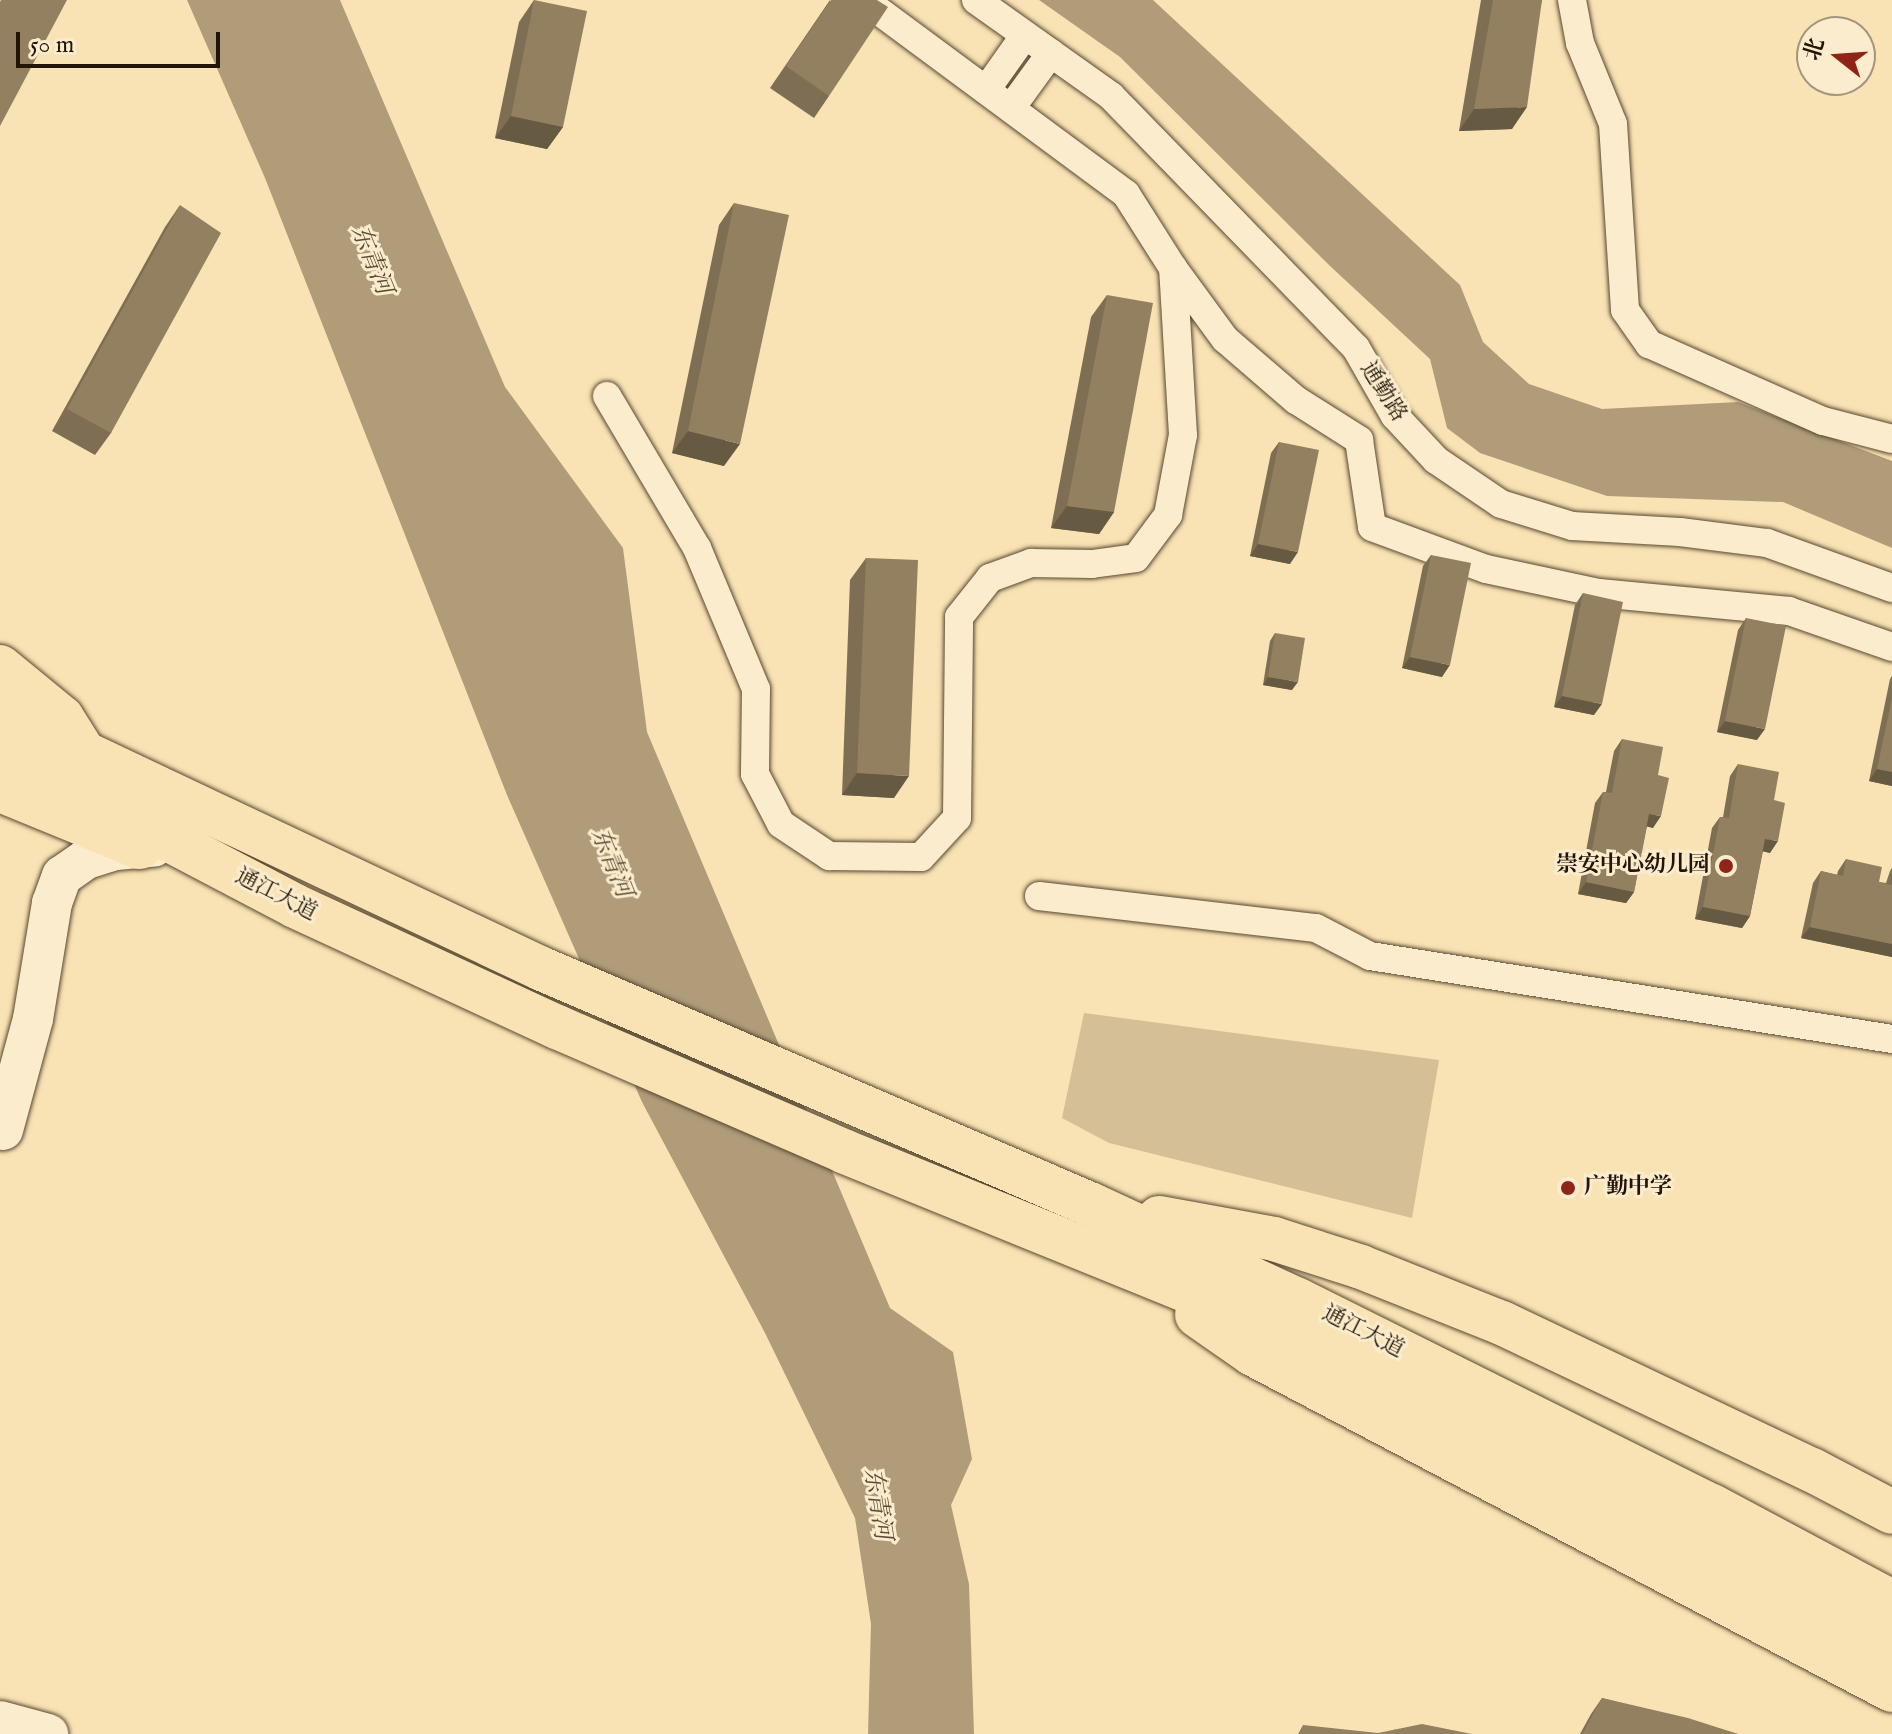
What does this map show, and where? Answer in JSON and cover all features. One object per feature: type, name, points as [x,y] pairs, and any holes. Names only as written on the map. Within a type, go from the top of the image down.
[{"type":"main road","points":[[0,667],[62,718],[84,753]]},
{"type":"main road","points":[[0,705],[84,753]]},
{"type":"main road","name":"通江大道","points":[[0,751],[295,906],[557,1027],[843,1151],[1293,1334],[1892,1644]]},
{"type":"main road","name":"通江大道","points":[[84,753],[542,969],[1092,1205],[1312,1307],[1712,1506],[1892,1602]]},
{"type":"main road","points":[[0,790],[140,847]]},
{"type":"main road","points":[[2,1145],[33,1019],[52,903],[62,876],[86,859],[140,847],[186,849]]},
{"type":"main road","points":[[0,1066],[2,1145]]},
{"type":"main road","points":[[1092,1205],[1274,1239],[1361,1267],[1502,1323],[1812,1470],[1892,1512]]},
{"type":"main road","points":[[1129,1268],[1253,1354],[1892,1690]]},
{"type":"main road","points":[[0,1721],[48,1734]]},
{"type":"street","points":[[864,0],[1126,194],[1173,268],[1225,339],[1296,400],[1359,440],[1372,527],[1486,569],[1599,593],[1789,611],[1892,647]]},
{"type":"street","name":"通勤路","points":[[976,0],[1111,96],[1356,348],[1395,416],[1436,460],[1501,504],[1572,526],[1680,532],[1767,543],[1892,588]]},
{"type":"street","points":[[1572,0],[1580,43],[1613,124],[1625,310],[1649,344],[1823,421],[1892,439]]},
{"type":"street","points":[[986,90],[1025,35]]},
{"type":"street","points":[[1011,108],[1051,53]]},
{"type":"street","points":[[607,396],[697,548],[756,689],[755,774],[781,824],[829,856],[921,857],[957,818],[959,617],[990,578],[1031,563],[1092,564],[1136,558],[1168,515],[1183,435],[1173,268]]},
{"type":"street","points":[[1039,896],[1316,928],[1370,956],[1892,1039]]},
{"type":"shaded area","points":[[1084,1013],[1439,1060],[1412,1218],[1109,1143],[1062,1118]]},
{"type":"water","name":"东青河","points":[[187,0],[340,0],[505,387],[623,548],[647,732],[890,1308],[953,1352],[972,1459],[951,1505],[969,1584],[974,1734],[868,1734],[871,1624],[855,1518],[765,1333],[642,1102],[507,795],[265,178]]},
{"type":"water","points":[[1039,0],[1153,0],[1460,285],[1483,342],[1529,384],[1602,409],[1738,402],[1892,461],[1892,548],[1783,502],[1607,496],[1480,453],[1447,428],[1430,359],[1329,265],[1120,57]]},
{"type":"building","points":[[67,0],[0,126],[0,2]]},
{"type":"building","points":[[534,0],[587,11],[563,127],[511,116]]},
{"type":"building","points":[[831,0],[877,0],[888,7],[829,96],[786,66]]},
{"type":"building","points":[[1493,0],[1542,0],[1527,107],[1474,109]]},
{"type":"building","points":[[734,203],[789,215],[740,444],[688,431]]},
{"type":"building","points":[[180,205],[221,233],[111,433],[67,409]]},
{"type":"building","points":[[1107,295],[1153,303],[1114,512],[1067,506]]},
{"type":"building","points":[[1279,442],[1319,450],[1298,552],[1258,544]]},
{"type":"building","points":[[1431,555],[1471,563],[1450,665],[1410,657]]},
{"type":"building","points":[[866,558],[918,560],[909,776],[857,773]]},
{"type":"building","points":[[1583,593],[1623,602],[1602,704],[1562,696]]},
{"type":"building","points":[[1746,618],[1786,626],[1765,729],[1725,721]]},
{"type":"building","points":[[1275,633],[1305,638],[1298,682],[1268,677]]},
{"type":"building","points":[[1892,698],[1892,772],[1877,769]]},
{"type":"building","points":[[1622,739],[1663,747],[1658,775],[1669,778],[1661,816],[1649,814],[1634,892],[1586,882],[1603,792],[1612,793]]},
{"type":"building","points":[[1738,764],[1779,772],[1774,800],[1785,803],[1778,841],[1765,839],[1750,916],[1703,907],[1720,817],[1729,818]]},
{"type":"building","points":[[1846,859],[1882,867],[1879,882],[1892,885],[1892,944],[1810,927],[1821,871],[1843,876]]},
{"type":"building","points":[[1602,1698],[1688,1718],[1738,1734],[1582,1734]]},
{"type":"building","points":[[1422,1724],[1472,1734],[1298,1734],[1303,1725],[1378,1733]]},
{"type":"place","name":"崇安中心幼儿园","points":[[1726,866]]},
{"type":"place","name":"广勤中学","points":[[1568,1188]]}]
